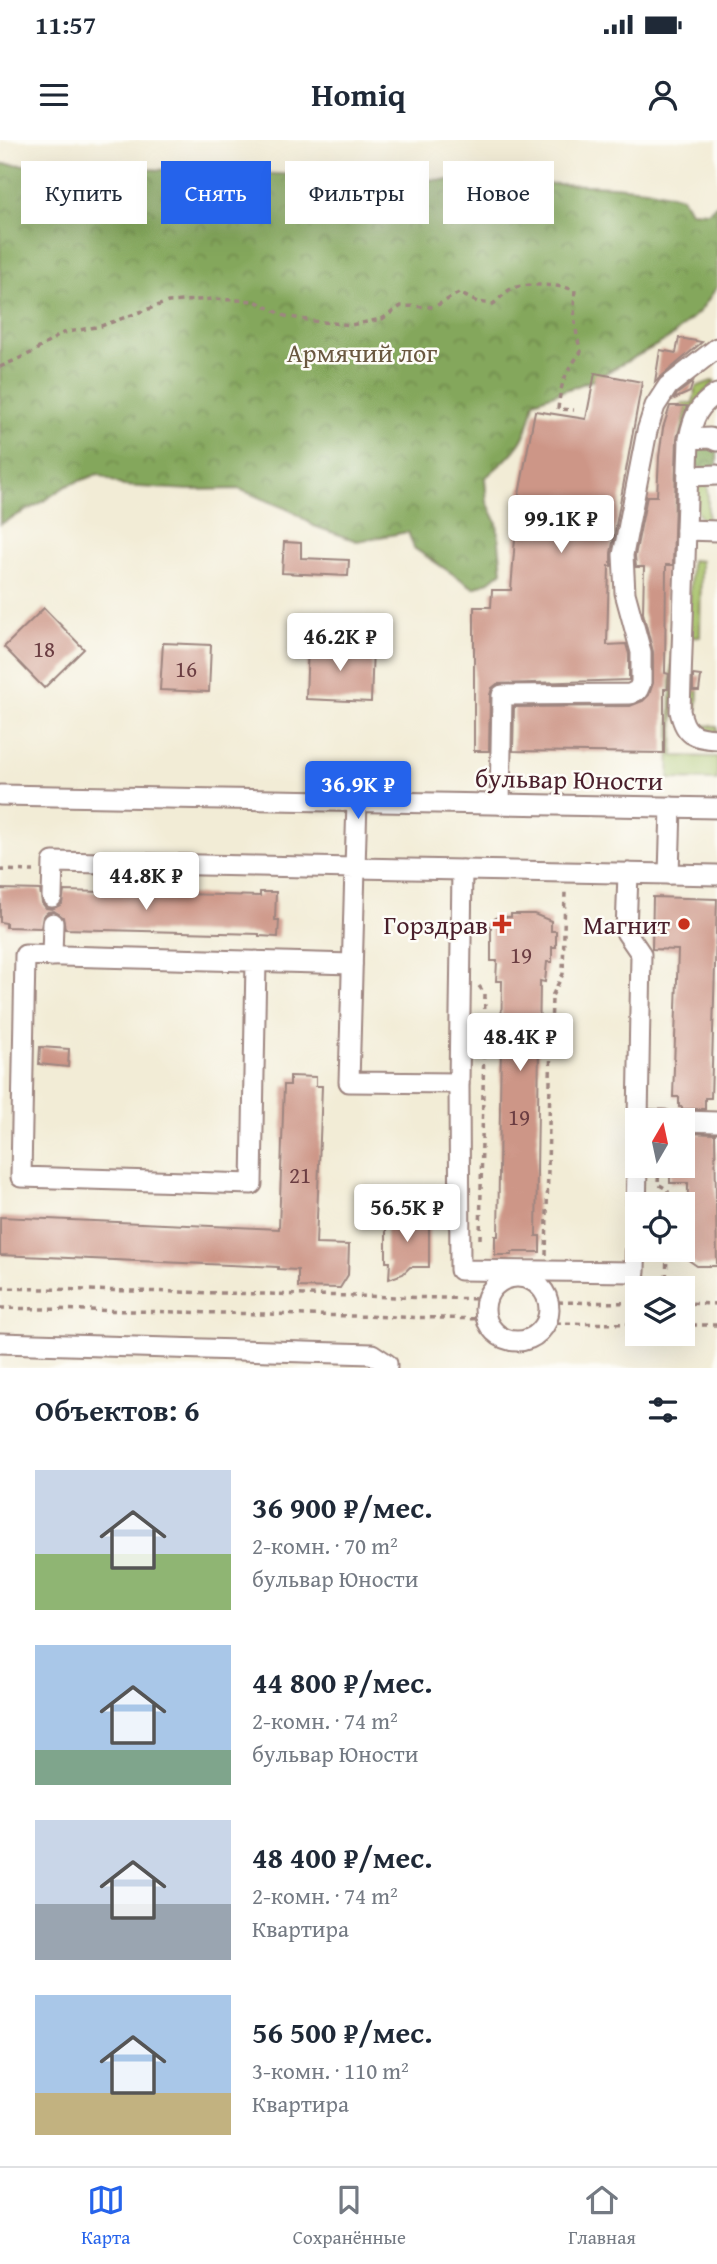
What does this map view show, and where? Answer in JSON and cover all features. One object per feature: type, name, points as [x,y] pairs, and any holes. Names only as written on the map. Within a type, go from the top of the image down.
[{"type":"street","points":[[500,804],[502,695],[629,694],[638,690],[641,683],[641,652],[625,593],[623,555],[647,432],[654,406],[668,386],[717,348]]},
{"type":"street","points":[[717,394],[704,401],[694,416],[689,439],[680,711],[689,733],[701,738],[717,739]]},
{"type":"street","points":[[689,439],[710,438],[717,441]]},
{"type":"street","points":[[688,476],[717,475]]},
{"type":"street","points":[[686,530],[717,531]]},
{"type":"street","name":"бульвар Юности","points":[[0,795],[717,808]]},
{"type":"street","points":[[357,801],[349,1082],[460,1083]]},
{"type":"street","points":[[668,874],[671,807]]},
{"type":"street","points":[[52,897],[53,862],[717,875]]},
{"type":"street","points":[[462,870],[460,1270],[635,1272],[637,1178]]},
{"type":"street","points":[[628,873],[626,932],[642,954],[638,1108]]},
{"type":"street","points":[[52,923],[52,956]]},
{"type":"street","points":[[256,961],[252,1184],[20,1177],[25,955],[256,961],[352,964]]},
{"type":"street","points":[[695,1121],[717,1122]]},
{"type":"street","points":[[518,1277],[528,1279],[544,1292],[548,1302],[549,1312],[540,1332],[520,1341],[499,1336],[491,1329],[486,1319],[486,1299],[498,1282],[518,1277]]},
{"type":"street","points":[[0,1343],[372,1354],[387,1364],[387,1368]]},
{"type":"path","points":[[0,367],[31,353],[63,333],[101,326],[168,302],[213,299],[255,301],[285,316],[351,324],[382,319],[401,306],[435,307],[459,293],[477,302],[493,304],[512,289],[536,285],[565,287],[575,290],[573,307],[581,352],[561,383],[558,409],[574,410]]},
{"type":"path","points":[[546,1270],[552,996],[563,974],[565,882]]},
{"type":"path","points":[[473,979],[485,994],[480,1270]]},
{"type":"path","points":[[658,1178],[658,1184],[668,1192]]},
{"type":"path","points":[[0,1288],[486,1299]]},
{"type":"path","points":[[548,1302],[625,1303]]},
{"type":"path","points":[[695,1303],[717,1304]]},
{"type":"path","points":[[0,1308],[486,1319]]},
{"type":"path","points":[[546,1323],[625,1324]]},
{"type":"path","points":[[695,1325],[717,1325]]},
{"type":"green space","name":"Армячий лог","points":[[0,164],[21,165],[21,224],[147,224],[147,169],[161,170],[161,224],[271,224],[271,174],[285,174],[285,224],[429,224],[429,179],[443,180],[443,224],[554,224],[554,184],[646,189],[682,197],[690,211],[708,212],[717,204],[717,287],[700,311],[670,338],[591,381],[534,401],[524,437],[485,478],[487,502],[497,523],[502,571],[490,581],[474,588],[414,548],[408,532],[357,541],[314,526],[292,511],[239,489],[189,490],[123,486],[98,474],[66,486],[39,504],[0,524]]},
{"type":"green space","points":[[714,380],[700,396],[676,524],[679,445],[687,408],[681,407],[683,403],[693,403],[696,387]]},
{"type":"green space","points":[[701,446],[717,449],[717,468],[711,471],[696,466],[698,449]]},
{"type":"green space","points":[[708,481],[708,523],[697,511],[695,485]]},
{"type":"green space","points":[[675,535],[673,756],[717,757],[717,780],[669,779]]},
{"type":"green space","points":[[691,560],[701,561],[700,637],[689,637]]},
{"type":"green space","points":[[688,690],[698,691],[696,725],[689,717]]},
{"type":"green space","points":[[696,725],[717,726],[717,732],[701,730]]},
{"type":"building","points":[[679,338],[702,342],[655,382],[660,350],[676,353]]},
{"type":"building","points":[[595,373],[642,382],[609,566],[607,645],[626,644],[629,654],[629,680],[497,684],[490,695],[489,751],[474,751],[474,607],[491,607],[492,590],[511,590],[518,500],[535,411],[586,419]]},
{"type":"building","points":[[693,382],[690,392],[674,399],[677,394]]},
{"type":"building","points":[[670,406],[687,406],[677,438],[673,565],[666,565],[665,673],[669,674],[668,689],[664,689],[664,753],[513,751],[514,707],[630,706],[643,701],[649,695],[653,683],[653,652],[643,613],[644,567],[636,567],[635,556],[647,496],[657,496],[663,428]]},
{"type":"building","points":[[284,542],[301,543],[301,558],[349,560],[348,576],[282,573]]},
{"type":"building","points":[[44,608],[84,649],[44,688],[4,647]]},
{"type":"building","points":[[163,643],[211,645],[209,692],[160,690]]},
{"type":"building","points":[[308,644],[373,647],[371,702],[306,699]]},
{"type":"building","points":[[693,675],[701,676],[699,691],[693,691]]},
{"type":"building","points":[[0,889],[40,890],[42,903],[46,908],[52,909],[62,904],[64,891],[260,896],[260,892],[276,892],[275,920],[279,920],[278,937],[259,934],[65,929],[63,917],[54,911],[43,916],[41,928],[6,927],[6,923],[0,922]]},
{"type":"building","points":[[653,897],[717,899],[711,1098],[705,1098],[705,1109],[679,1107],[679,1097],[673,1097],[678,950],[652,949]]},
{"type":"building","points":[[511,914],[534,914],[551,921],[551,931],[556,931],[556,947],[552,947],[552,962],[547,962],[545,982],[540,981],[536,1236],[540,1236],[540,1252],[495,1255],[495,1236],[498,1236],[502,981],[496,981],[497,961],[491,961],[491,922],[497,917],[511,917]]},
{"type":"building","points":[[40,1047],[69,1049],[68,1067],[39,1064]]},
{"type":"building","points":[[290,1076],[316,1077],[316,1086],[322,1086],[316,1244],[349,1245],[348,1275],[340,1288],[298,1287],[298,1270],[278,1267],[0,1255],[0,1217],[279,1229],[284,1085],[290,1085]]},
{"type":"building","points":[[695,1133],[715,1134],[717,1266],[697,1266],[691,1262],[695,1262],[695,1192],[688,1192],[688,1183],[670,1183],[670,1178],[695,1178]]},
{"type":"building","points":[[386,1218],[429,1218],[429,1267],[410,1267],[403,1274],[389,1279],[390,1262],[386,1262]]},
{"type":"place","name":"Горздрав","points":[[502,924]]},
{"type":"place","name":"Магнит","points":[[684,924]]}]
